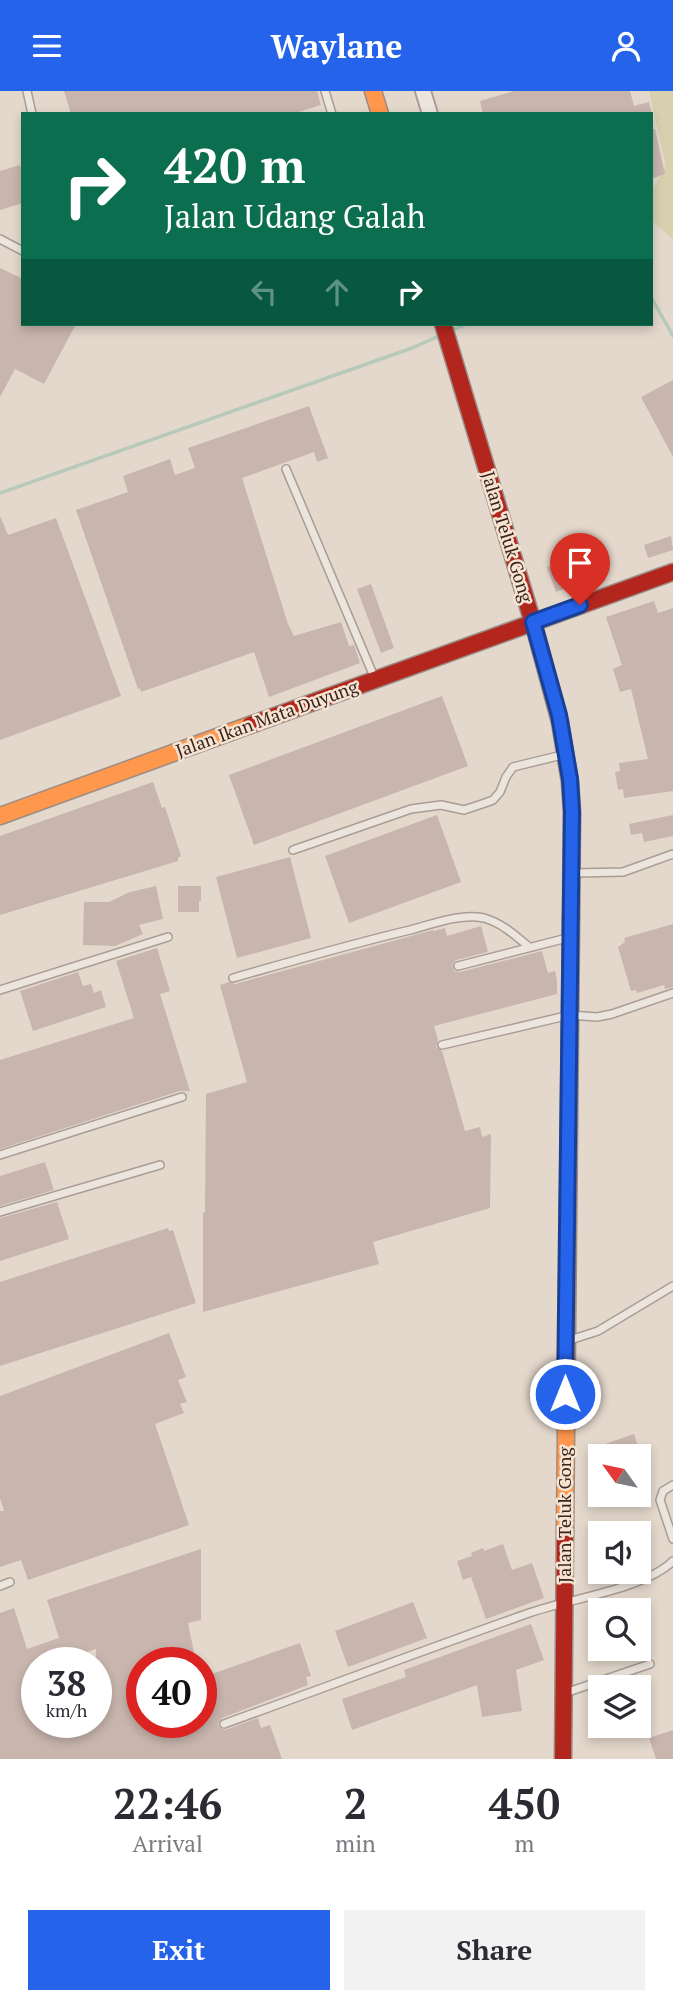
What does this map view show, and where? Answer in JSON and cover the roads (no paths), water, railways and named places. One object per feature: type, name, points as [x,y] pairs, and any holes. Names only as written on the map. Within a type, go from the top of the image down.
[{"type":"street","points":[[373,91],[379,112]]},
{"type":"street","points":[[423,91],[429,112]]},
{"type":"street","name":"Jalan Teluk Gong","points":[[444,326],[559,715],[570,779],[572,812],[563,1759]]},
{"type":"street","name":"Jalan Ikan Mata Duyung","points":[[0,815],[673,572]]},
{"type":"lane","points":[[27,91],[32,112]]},
{"type":"lane","points":[[325,91],[331,112]]},
{"type":"lane","points":[[0,239],[21,250]]},
{"type":"lane","points":[[286,469],[375,680]]},
{"type":"lane","points":[[293,850],[411,809],[441,805],[464,810],[485,803],[493,800],[500,792],[513,767],[566,755]]},
{"type":"lane","points":[[571,873],[623,872],[673,854]]},
{"type":"lane","points":[[233,978],[461,917],[483,918],[494,922],[529,947]]},
{"type":"lane","points":[[0,990],[168,937]]},
{"type":"lane","points":[[458,966],[571,937]]},
{"type":"lane","points":[[442,1045],[570,1016],[597,1017],[612,1014],[673,993]]},
{"type":"lane","points":[[0,1155],[182,1097]]},
{"type":"lane","points":[[0,1212],[160,1165]]},
{"type":"lane","points":[[566,1341],[598,1331],[673,1286]]},
{"type":"lane","points":[[673,1485],[663,1491],[660,1500],[673,1539]]},
{"type":"lane","points":[[224,1724],[533,1612],[641,1580],[665,1569],[673,1561]]},
{"type":"lane","points":[[0,1586],[10,1582]]},
{"type":"lane","points":[[564,1693],[650,1664]]},
{"type":"waterway","points":[[653,301],[673,336]]},
{"type":"waterway","points":[[452,330],[462,326]]},
{"type":"waterway","points":[[0,493],[412,348],[439,336]]}]
